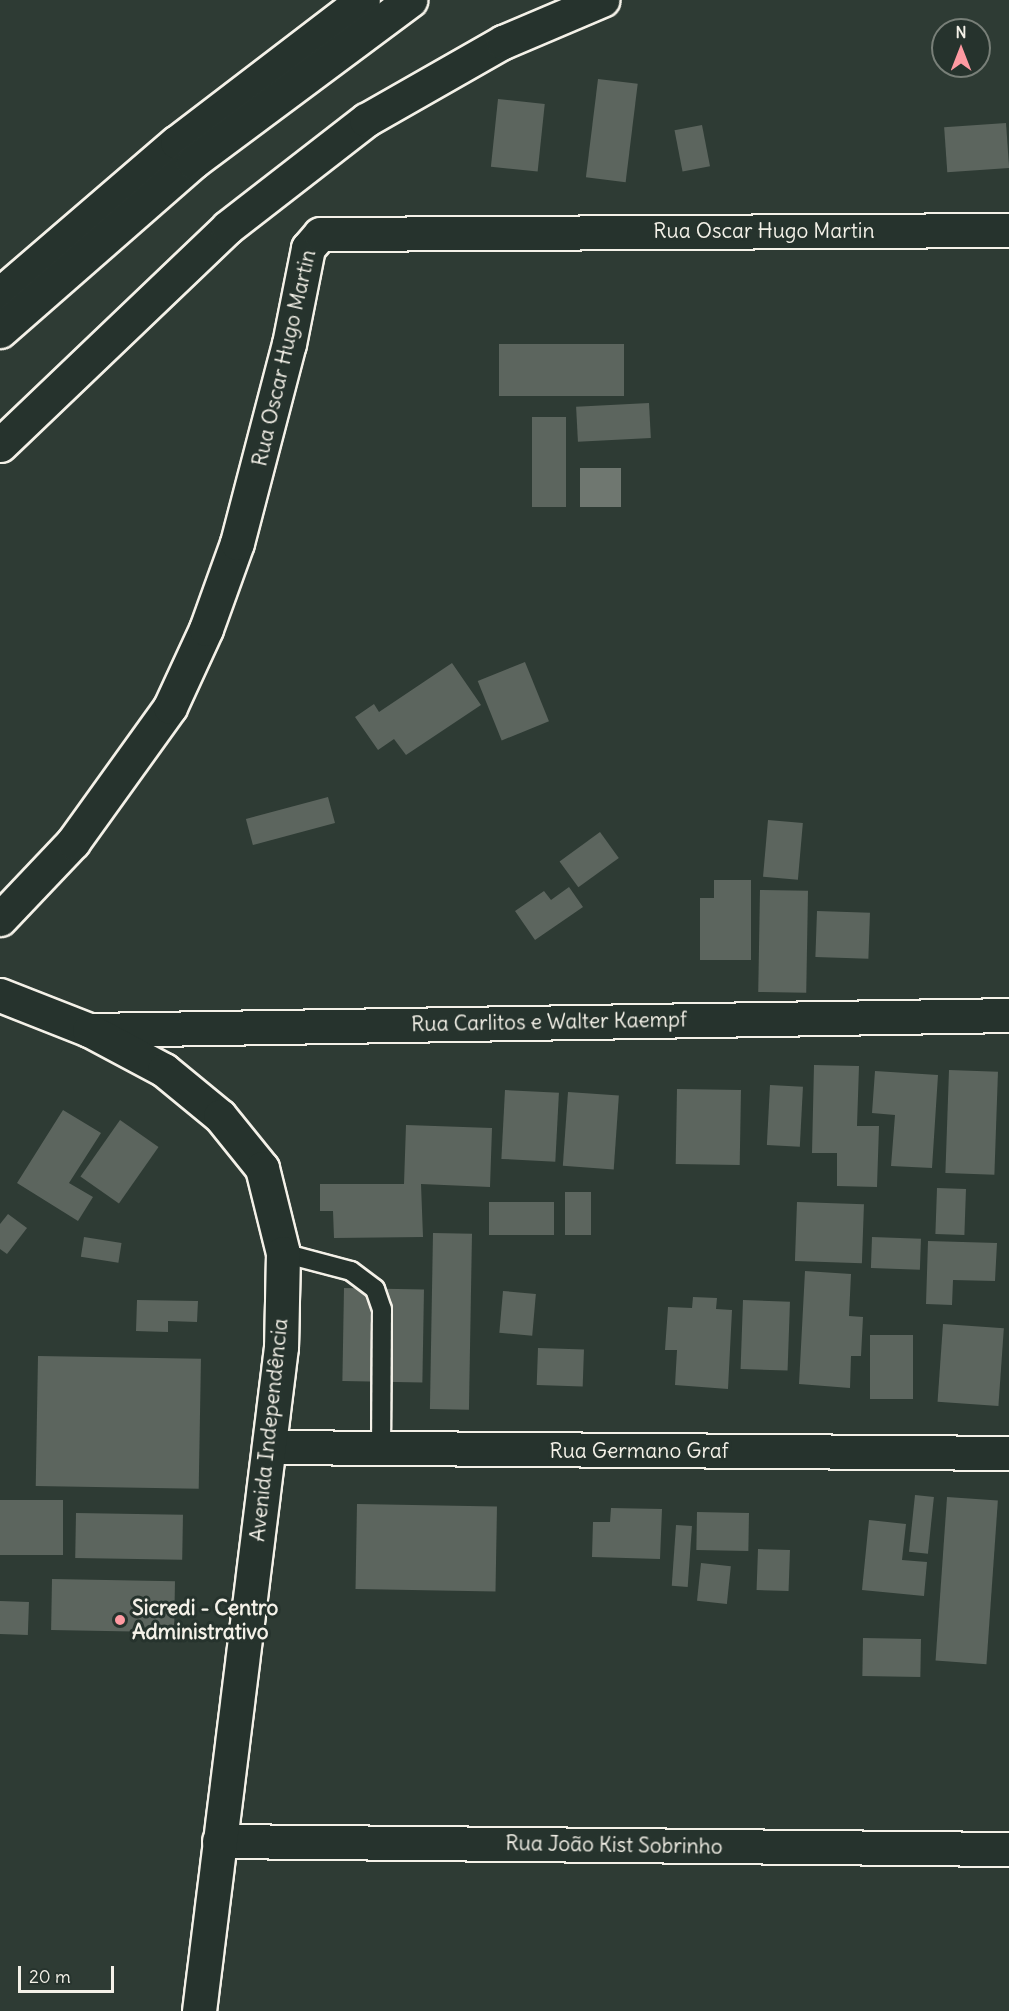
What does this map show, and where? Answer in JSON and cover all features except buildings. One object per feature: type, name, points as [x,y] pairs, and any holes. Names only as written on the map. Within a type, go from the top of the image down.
[{"type":"main road","points":[[0,294],[195,128],[363,0]]},
{"type":"main road","points":[[0,331],[220,140],[410,0]]},
{"type":"main road","points":[[0,445],[228,227],[366,120],[503,42],[602,0]]},
{"type":"main road","name":"Rua Oscar Hugo Martin","points":[[0,919],[73,842],[128,769],[179,688],[206,629],[237,543],[281,378],[308,248],[320,234],[1009,230]]},
{"type":"main road","name":"Avenida Independência","points":[[0,995],[89,1030],[164,1070],[220,1116],[262,1168],[283,1253],[281,1347],[199,2011]]},
{"type":"main road","name":"Rua Carlitos e Walter Kaempf","points":[[89,1030],[1009,1015]]},
{"type":"main road","name":"Rua Germano Graf","points":[[269,1447],[381,1450],[1009,1453]]},
{"type":"main road","name":"Rua João Kist Sobrinho","points":[[219,1841],[1009,1849]]},
{"type":"lane","points":[[283,1253],[351,1271],[375,1289],[382,1309],[381,1450]]},
{"type":"shaded area","points":[[580,468],[621,468],[621,507],[580,507]]},
{"type":"place","name":"Sicredi - Centro Administrativo","points":[[120,1620]]}]
